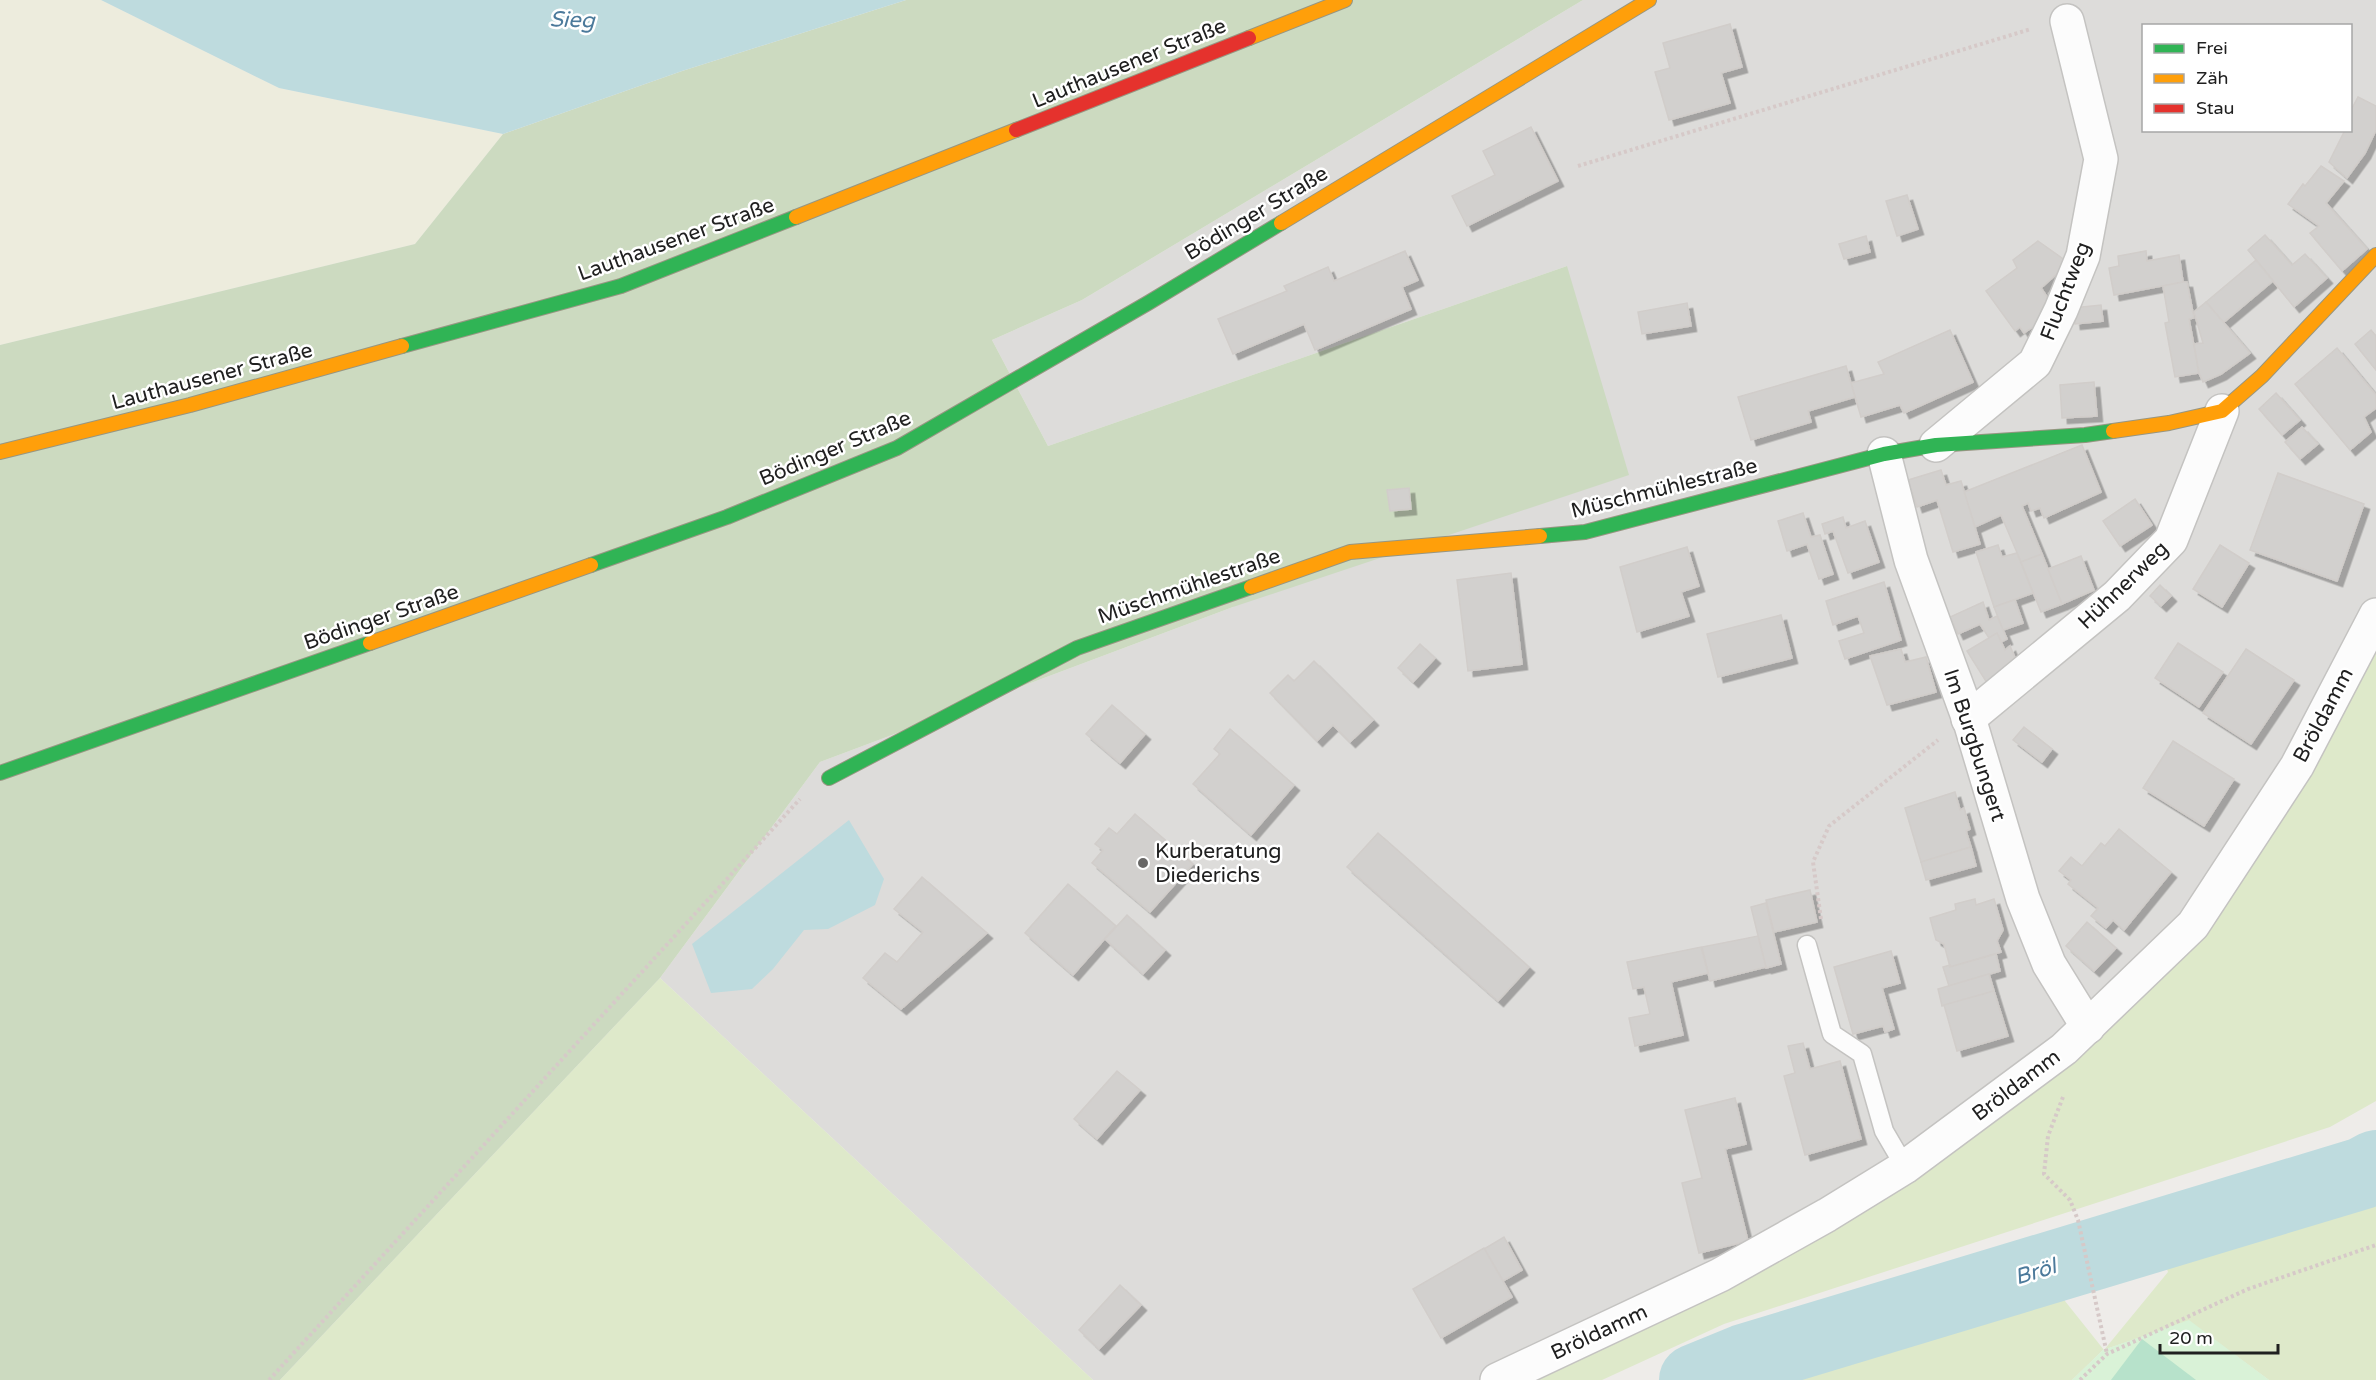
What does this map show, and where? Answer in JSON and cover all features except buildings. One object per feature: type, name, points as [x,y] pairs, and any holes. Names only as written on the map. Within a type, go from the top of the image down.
[{"type":"street","name":"Lauthausener Straße","points":[[0,452],[190,405],[621,286],[1345,0]]},
{"type":"street","name":"Bödinger Straße","points":[[0,773],[716,521],[897,448],[1148,303],[1649,0]]},
{"type":"street","name":"Fluchtweg","points":[[1936,446],[2035,363],[2061,310],[2083,256],[2101,159],[2067,21]]},
{"type":"street","name":"Müschmühlestraße","points":[[830,778],[1077,648],[1350,552],[1585,532],[1884,454],[1936,446],[2085,435],[2169,423],[2222,411],[2262,376],[2376,255]]},
{"type":"street","name":"Hühnerweg","points":[[1970,722],[2117,596],[2171,540],[2222,411]]},
{"type":"street","name":"Im Burgbungert","points":[[1884,454],[1911,560],[1970,722],[2023,899],[2049,964],[2088,1027]]},
{"type":"street","name":"Bröldamm","points":[[1497,1380],[1720,1275],[1827,1215],[1905,1167],[2064,1049],[2193,925],[2297,766],[2376,615]]},
{"type":"lane","points":[[1807,945],[1832,1034],[1862,1054],[1884,1131],[1905,1167]]},
{"type":"path","points":[[1578,166],[2038,27],[2067,21]]},
{"type":"path","points":[[1822,922],[1814,862],[1829,826],[1944,735],[1970,722]]},
{"type":"path","points":[[269,1380],[795,803],[830,778]]},
{"type":"path","points":[[2064,1049],[2070,1078],[2048,1136],[2044,1174],[2070,1200],[2078,1220],[2107,1354]]},
{"type":"path","points":[[2080,1380],[2107,1354],[2248,1288],[2376,1245]]},
{"type":"shaded area","points":[[0,0],[101,0],[279,88],[503,134],[415,244],[0,345]]},
{"type":"shaded area","points":[[1583,0],[2376,0],[2376,637],[2305,773],[2064,1066],[1518,1380],[1093,1380],[660,978],[820,762],[1233,607],[1567,266],[1048,446],[992,340],[1082,300]]},
{"type":"green space","points":[[906,0],[1583,0],[1082,300],[992,340],[1048,446],[1567,266],[1629,475],[1233,607],[820,762],[660,978],[280,1380],[0,1380],[0,345],[415,244],[503,134],[682,71]]},
{"type":"green space","points":[[2376,637],[2376,1101],[2330,1127],[1724,1324],[1602,1380],[1518,1380],[1708,1293],[2198,932]]},
{"type":"green space","points":[[660,978],[1093,1380],[280,1380]]},
{"type":"green space","points":[[2376,1183],[2376,1380],[2269,1380],[2189,1321],[2104,1350],[2168,1272],[2161,1250],[2361,1191]]},
{"type":"green space","points":[[2053,1286],[2104,1350],[2072,1380],[1755,1380]]},
{"type":"green space","points":[[2189,1320],[2269,1380],[2072,1380],[2103,1350]]},
{"type":"green space","points":[[2142,1339],[2196,1380],[2111,1380]]},
{"type":"water","name":"Sieg","points":[[101,0],[906,0],[682,71],[503,134],[279,88]]},
{"type":"water","points":[[849,820],[884,879],[875,905],[828,929],[804,930],[773,969],[752,989],[711,993],[692,944]]},
{"type":"waterway","name":"Bröl","points":[[1695,1380],[1744,1360],[2363,1173],[2376,1166]]},
{"type":"traffic: fast","points":[[402,346],[621,286],[796,217]]},
{"type":"traffic: fast","points":[[591,565],[727,517],[897,448],[1281,223]]},
{"type":"traffic: fast","points":[[1540,536],[1585,532],[1884,454],[1936,445],[2113,431]]},
{"type":"traffic: fast","points":[[829,778],[1077,648],[1251,587]]},
{"type":"traffic: fast","points":[[0,773],[370,643]]},
{"type":"traffic: slow","points":[[1249,38],[1345,0]]},
{"type":"traffic: slow","points":[[1281,223],[1649,0]]},
{"type":"traffic: slow","points":[[796,217],[1016,130]]},
{"type":"traffic: slow","points":[[2113,431],[2169,423],[2222,411],[2262,376],[2376,255]]},
{"type":"traffic: slow","points":[[0,452],[190,405],[402,346]]},
{"type":"traffic: slow","points":[[1251,587],[1350,552],[1540,536]]},
{"type":"traffic: slow","points":[[370,643],[591,565]]},
{"type":"traffic: jam","points":[[1016,130],[1249,38]]},
{"type":"place","name":"Kurberatung Diederichs","points":[[1143,863]]}]
